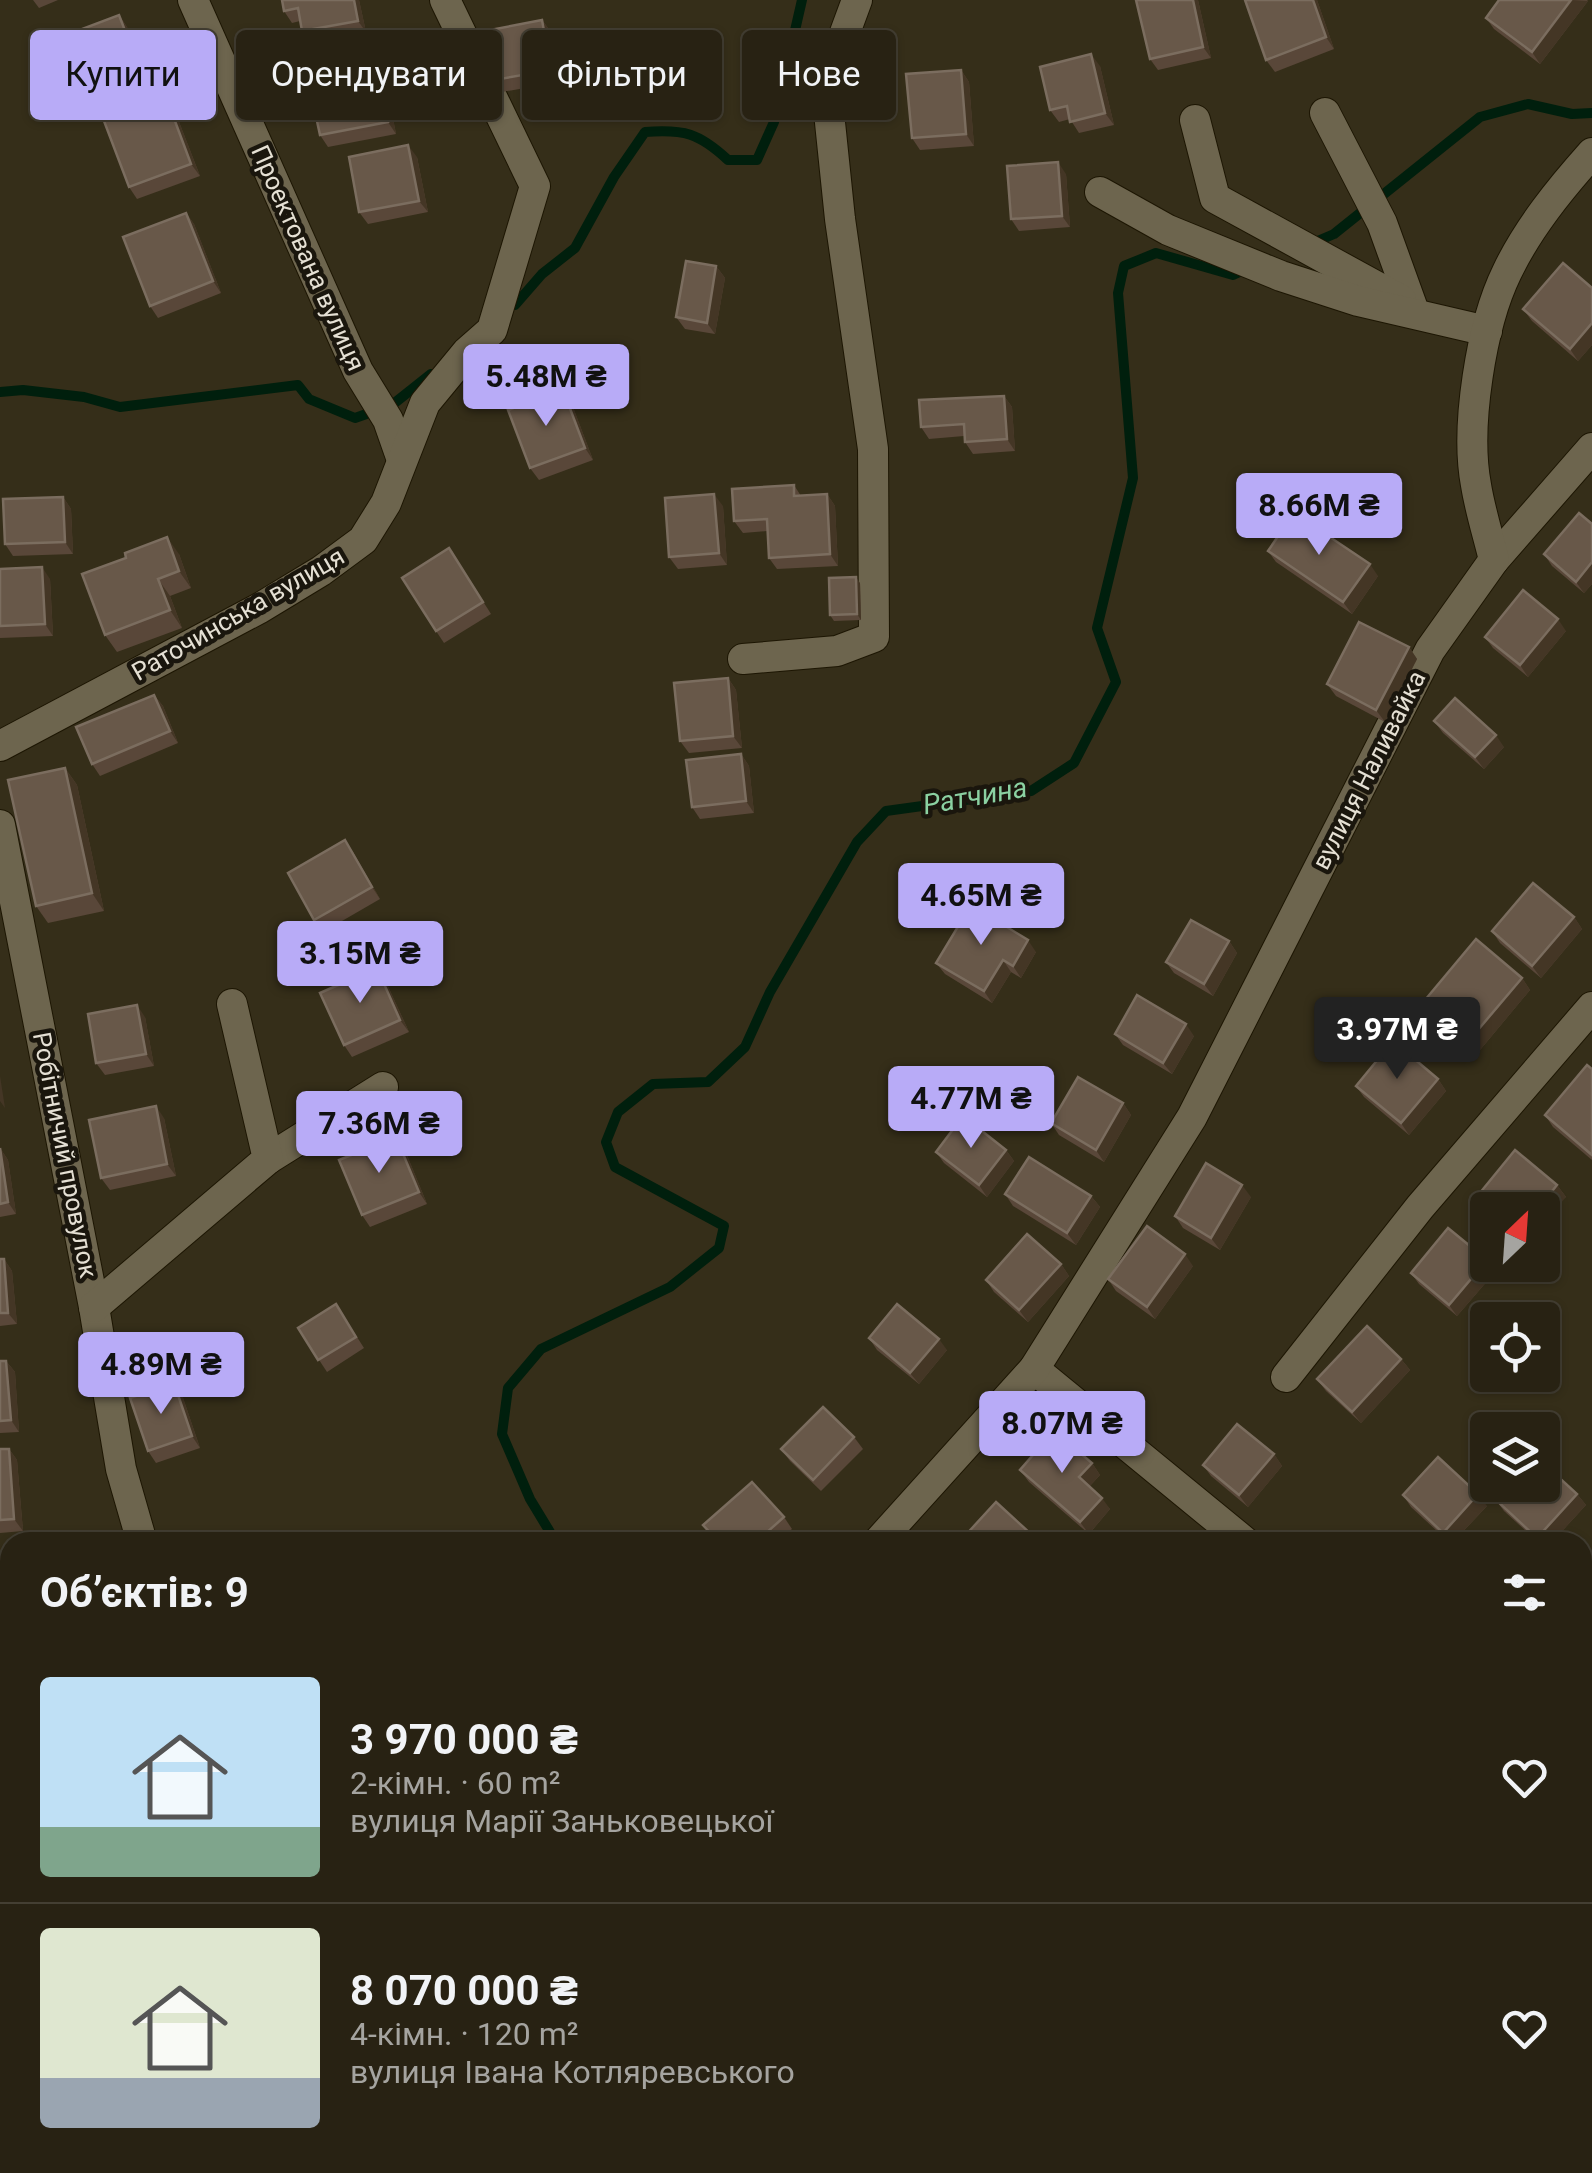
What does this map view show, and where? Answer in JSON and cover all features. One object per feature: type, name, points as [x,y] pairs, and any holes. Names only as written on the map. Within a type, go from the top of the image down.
[{"type":"street","name":"Проектована вулиця","points":[[193,0],[358,371],[388,420],[402,460]]},
{"type":"street","name":"Раточинська вулиця","points":[[0,746],[229,624],[321,571],[363,540],[386,504],[425,403],[467,352],[492,330],[535,186],[445,0]]},
{"type":"street","points":[[743,659],[837,651],[874,637],[872,448],[826,84],[857,0]]},
{"type":"street","points":[[1325,114],[1382,222],[1423,313]]},
{"type":"street","points":[[1195,120],[1215,198],[1423,313]]},
{"type":"street","points":[[1494,560],[1475,482],[1472,414],[1487,331],[1505,275],[1532,227],[1592,152]]},
{"type":"street","points":[[1100,192],[1168,230],[1281,276],[1358,301],[1423,313],[1487,331]]},
{"type":"street","name":"вулиця Наливайка","points":[[887,1532],[1034,1369],[1192,1117],[1430,650],[1494,560],[1592,448]]},
{"type":"street","name":"Робітничий провулок","points":[[0,825],[94,1306],[121,1469],[139,1532]]},
{"type":"street","points":[[232,1004],[268,1159]]},
{"type":"street","points":[[1286,1377],[1420,1207],[1592,1007]]},
{"type":"street","points":[[94,1306],[268,1159],[384,1086]]},
{"type":"street","points":[[1034,1369],[1234,1532]]},
{"type":"building","points":[[282,0],[354,0],[358,21],[302,30],[298,8],[284,11]]},
{"type":"building","points":[[1136,0],[1193,0],[1203,47],[1150,59]]},
{"type":"building","points":[[1245,0],[1313,0],[1326,37],[1266,60]]},
{"type":"building","points":[[1499,0],[1571,0],[1532,52],[1486,18]]},
{"type":"building","points":[[119,15],[125,30],[79,30]]},
{"type":"building","points":[[542,20],[544,30],[522,30],[522,75],[502,79],[502,30],[490,30]]},
{"type":"building","points":[[1091,54],[1105,113],[1070,122],[1067,106],[1050,110],[1040,67]]},
{"type":"building","points":[[961,70],[966,134],[912,138],[906,74]]},
{"type":"building","points":[[175,120],[191,164],[129,187],[104,121]]},
{"type":"building","points":[[317,120],[388,120],[388,122],[320,135]]},
{"type":"building","points":[[408,145],[419,201],[359,212],[349,157]]},
{"type":"building","points":[[1058,162],[1062,216],[1011,219],[1007,166]]},
{"type":"building","points":[[186,213],[213,281],[150,306],[123,237]]},
{"type":"building","points":[[686,261],[716,266],[707,323],[676,317]]},
{"type":"building","points":[[1563,263],[1592,288],[1592,323],[1570,349],[1523,309]]},
{"type":"building","points":[[563,390],[585,448],[530,468],[508,410]]},
{"type":"building","points":[[1004,396],[1007,439],[965,442],[964,424],[921,427],[919,400]]},
{"type":"building","points":[[794,485],[794,496],[827,494],[830,554],[769,558],[767,519],[734,521],[732,489]]},
{"type":"building","points":[[714,494],[719,553],[669,557],[665,498]]},
{"type":"building","points":[[63,497],[65,542],[5,544],[3,499]]},
{"type":"building","points":[[1294,513],[1370,564],[1343,602],[1268,551]]},
{"type":"building","points":[[1579,513],[1592,524],[1592,562],[1576,582],[1544,554]]},
{"type":"building","points":[[167,537],[179,571],[158,579],[170,610],[105,635],[82,574]]},
{"type":"building","points":[[449,548],[483,602],[436,631],[402,578]]},
{"type":"building","points":[[42,567],[45,624],[0,626],[0,569]]},
{"type":"building","points":[[856,577],[857,614],[830,615],[829,578]]},
{"type":"building","points":[[1523,590],[1558,619],[1520,665],[1485,637]]},
{"type":"building","points":[[1359,622],[1409,647],[1376,710],[1327,684]]},
{"type":"building","points":[[728,678],[733,736],[680,741],[674,683]]},
{"type":"building","points":[[154,695],[170,731],[92,764],[76,727]]},
{"type":"building","points":[[1455,698],[1496,735],[1475,757],[1434,721]]},
{"type":"building","points":[[741,754],[746,801],[692,807],[686,760]]},
{"type":"building","points":[[65,768],[92,893],[36,906],[8,780]]},
{"type":"building","points":[[345,840],[372,887],[314,920],[288,873]]},
{"type":"building","points":[[1533,883],[1574,917],[1532,966],[1492,931]]},
{"type":"building","points":[[971,905],[1028,940],[1013,966],[1003,960],[984,991],[936,963]]},
{"type":"building","points":[[1191,920],[1229,941],[1204,984],[1166,962]]},
{"type":"building","points":[[1476,939],[1522,978],[1466,1044],[1420,1006]]},
{"type":"building","points":[[377,968],[400,1020],[344,1045],[320,993]]},
{"type":"building","points":[[1137,995],[1186,1024],[1163,1063],[1115,1034]]},
{"type":"building","points":[[137,1005],[146,1054],[96,1063],[88,1014]]},
{"type":"building","points":[[1393,1041],[1438,1079],[1401,1123],[1356,1086]]},
{"type":"building","points":[[1587,1065],[1592,1069],[1592,1155],[1545,1115]]},
{"type":"building","points":[[1078,1077],[1123,1103],[1096,1150],[1051,1123]]},
{"type":"building","points":[[156,1106],[167,1164],[101,1178],[89,1120]]},
{"type":"building","points":[[963,1116],[1006,1150],[979,1185],[936,1152]]},
{"type":"building","points":[[396,1137],[419,1192],[362,1215],[339,1160]]},
{"type":"building","points":[[0,1148],[8,1202],[0,1204]]},
{"type":"building","points":[[1515,1150],[1557,1185],[1551,1192],[1481,1192]]},
{"type":"building","points":[[1029,1157],[1091,1196],[1067,1233],[1005,1194]]},
{"type":"building","points":[[1206,1163],[1242,1185],[1211,1238],[1175,1216]]},
{"type":"building","points":[[1147,1226],[1185,1254],[1147,1307],[1108,1279]]},
{"type":"building","points":[[1448,1228],[1470,1246],[1470,1280],[1449,1305],[1411,1273]]},
{"type":"building","points":[[1027,1234],[1061,1264],[1019,1310],[986,1280]]},
{"type":"building","points":[[0,1259],[4,1259],[8,1313],[0,1313]]},
{"type":"building","points":[[336,1304],[356,1337],[318,1360],[298,1328]]},
{"type":"building","points":[[897,1304],[939,1339],[910,1373],[869,1338]]},
{"type":"building","points":[[1367,1326],[1401,1359],[1352,1412],[1317,1379]]},
{"type":"building","points":[[0,1361],[6,1361],[11,1420],[0,1421]]},
{"type":"building","points":[[174,1383],[192,1436],[148,1451],[130,1398]]},
{"type":"building","points":[[823,1407],[854,1437],[813,1480],[781,1449]]},
{"type":"building","points":[[1237,1424],[1274,1454],[1239,1495],[1203,1465]]},
{"type":"building","points":[[1054,1431],[1092,1463],[1079,1477],[1102,1498],[1080,1522],[1020,1470]]},
{"type":"building","points":[[0,1449],[9,1449],[14,1519],[0,1520]]},
{"type":"building","points":[[1438,1457],[1470,1487],[1471,1502],[1442,1532],[1403,1495]]},
{"type":"building","points":[[1560,1478],[1577,1494],[1542,1532],[1531,1532],[1498,1502],[1560,1502]]},
{"type":"building","points":[[752,1482],[784,1517],[767,1532],[710,1532],[703,1525]]},
{"type":"building","points":[[996,1502],[1029,1532],[968,1532]]},
{"type":"waterway","points":[[515,305],[542,274],[575,248],[614,177],[645,132],[690,135],[728,160],[757,160],[774,122],[802,0]]},
{"type":"waterway","name":"Ратчина","points":[[1313,243],[1334,234],[1480,117],[1528,104],[1572,114],[1592,113]]},
{"type":"waterway","name":"Ратчина","points":[[550,1532],[530,1499],[502,1434],[508,1388],[541,1349],[670,1287],[719,1248],[724,1226],[615,1167],[606,1142],[618,1112],[653,1084],[708,1082],[745,1047],[770,992],[857,842],[886,811],[1031,791],[1074,763],[1116,682],[1097,628],[1133,478],[1118,293],[1124,266],[1156,253],[1233,275],[1246,269]]},
{"type":"waterway","points":[[0,392],[23,390],[84,397],[120,407],[298,385],[309,399],[355,418],[392,405],[431,374]]}]
